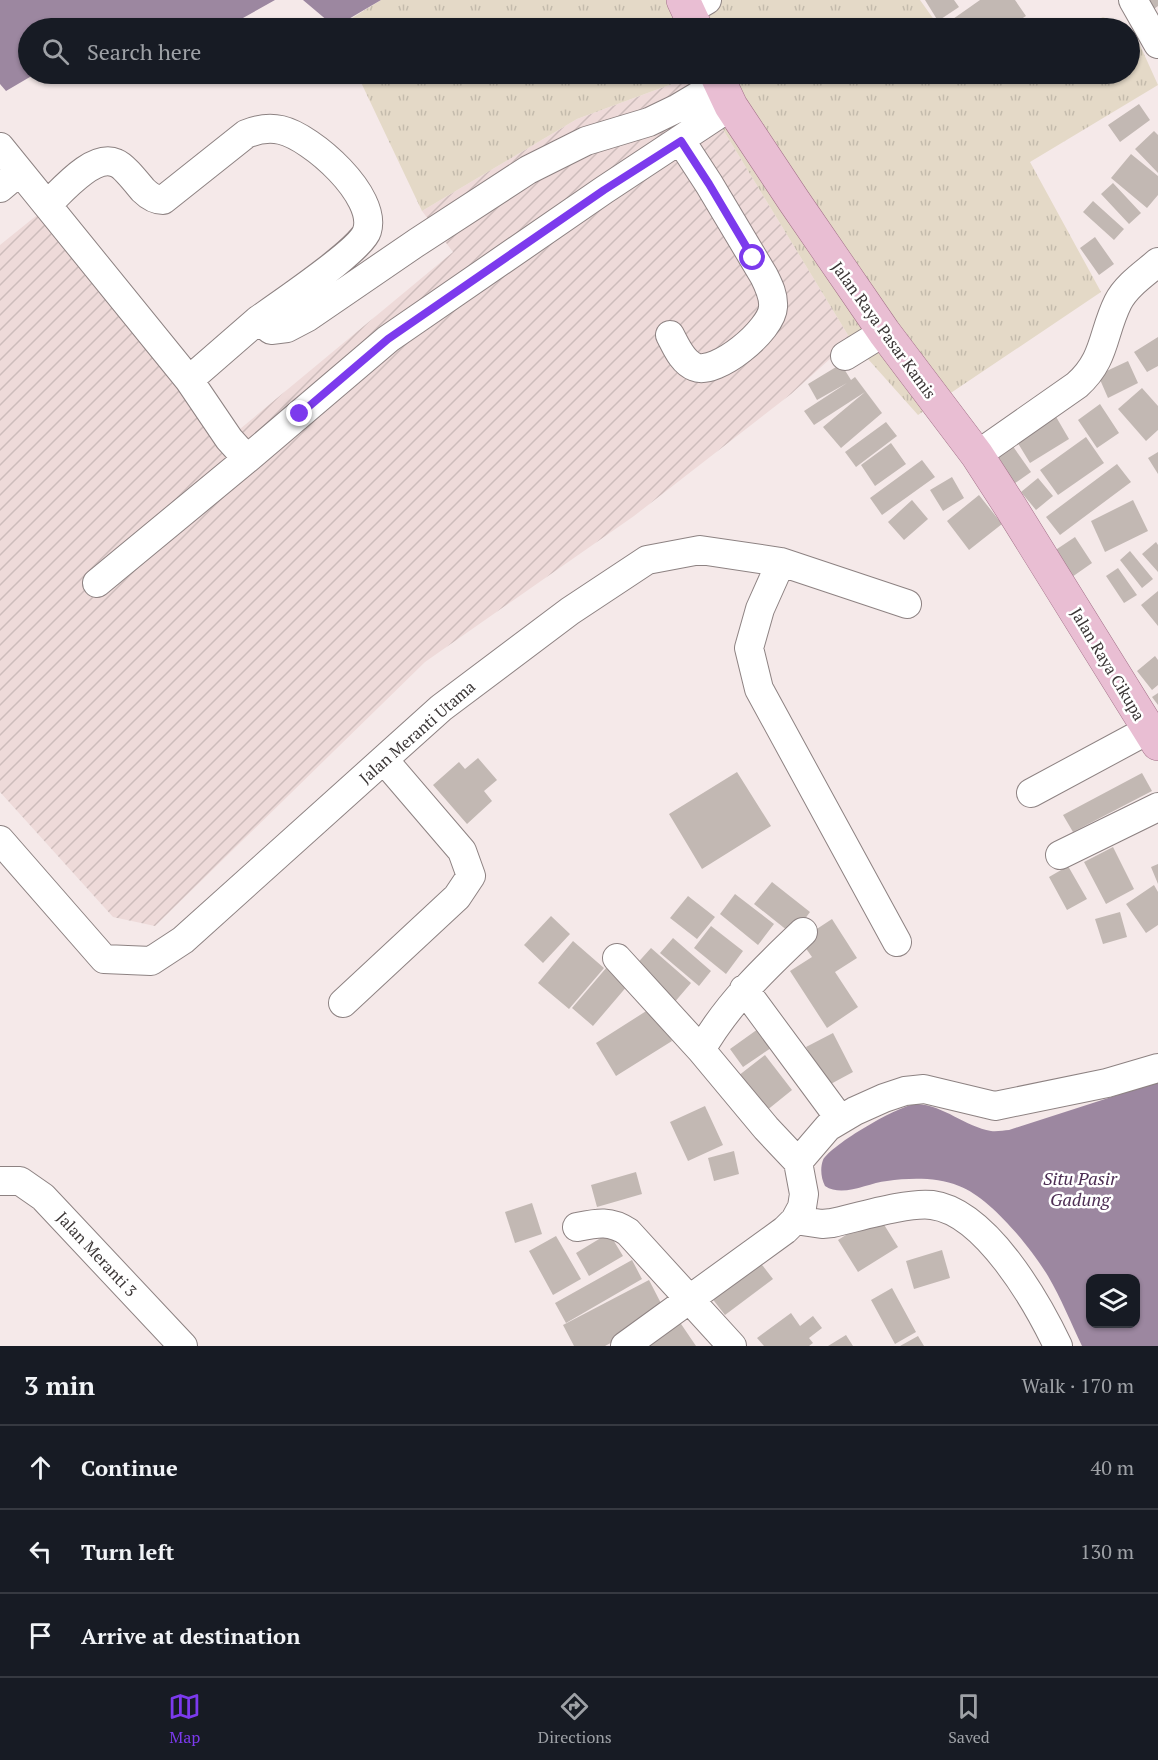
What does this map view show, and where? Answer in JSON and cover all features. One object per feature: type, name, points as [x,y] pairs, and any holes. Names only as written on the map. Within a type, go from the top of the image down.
[{"type":"main road","name":"Jalan Raya Pasar Kamis","points":[[722,87],[884,332],[977,455],[1058,583]]},
{"type":"main road","name":"Jalan Raya Cikupa","points":[[1058,583],[1153,737]]},
{"type":"street","points":[[1132,0],[1158,44]]},
{"type":"street","points":[[97,583],[388,339],[604,190],[681,141],[722,87]]},
{"type":"street","points":[[258,320],[271,330],[287,328],[308,317],[528,170],[586,141],[649,122],[722,87]]},
{"type":"street","points":[[47,205],[92,165],[103,162],[119,164],[148,195],[164,200],[246,134],[257,129],[269,128],[294,134],[317,147],[347,179],[362,200],[369,217],[367,233],[354,249],[258,320],[189,380]]},
{"type":"street","points":[[670,335],[687,362],[693,367],[703,369],[713,367],[757,337],[767,324],[774,309],[771,291],[764,276],[681,141]]},
{"type":"street","points":[[0,147],[10,180],[47,205],[189,380],[229,439],[247,459]]},
{"type":"street","points":[[977,455],[1077,386],[1091,372],[1101,352],[1118,302],[1134,282],[1158,262]]},
{"type":"street","points":[[845,356],[884,332]]},
{"type":"street","name":"Jalan Meranti Utama","points":[[0,840],[104,959],[151,961],[183,940],[441,708],[570,611],[647,560],[700,550],[781,561],[907,604]]},
{"type":"street","points":[[781,561],[760,609],[749,648],[759,689],[897,942]]},
{"type":"street","points":[[1031,793],[1153,737]]},
{"type":"street","points":[[343,1003],[458,897],[471,876],[462,851],[384,760]]},
{"type":"street","points":[[1060,855],[1158,807]]},
{"type":"street","points":[[701,1050],[722,1017],[744,989],[803,932]]},
{"type":"street","points":[[618,958],[798,1162],[804,1194],[802,1207],[795,1220],[750,1257],[625,1346]]},
{"type":"street","points":[[744,989],[840,1119]]},
{"type":"street","points":[[798,1162],[817,1138],[840,1119],[884,1098],[905,1092],[924,1089],[995,1106],[1107,1083],[1158,1068]]},
{"type":"street","name":"Jalan Meranti 3","points":[[0,1180],[20,1181],[43,1197],[183,1346]]},
{"type":"street","points":[[795,1220],[822,1224],[832,1223],[909,1206],[933,1205],[953,1212],[992,1243],[1010,1265],[1058,1346]]},
{"type":"street","points":[[577,1227],[598,1222],[619,1226],[628,1232],[732,1346]]},
{"type":"shaded area","points":[[672,84],[695,84],[851,340],[791,394],[634,516],[425,662],[155,926],[113,917],[0,792],[0,245],[57,199],[240,429],[453,252],[422,211],[577,119]]},
{"type":"green space","points":[[381,0],[920,0],[933,18],[352,18]]},
{"type":"green space","points":[[1140,45],[1158,85],[1030,162],[1101,292],[918,415],[851,340],[695,84],[1140,84]]},
{"type":"green space","points":[[362,84],[672,84],[577,119],[422,211]]},
{"type":"water","points":[[0,0],[275,0],[243,18],[18,18],[18,84],[6,91],[0,84]]},
{"type":"water","points":[[303,0],[381,0],[350,18],[324,18]]},
{"type":"water","name":"Situ Pasir Gadung","points":[[1158,1082],[1158,1346],[1082,1346],[1053,1284],[1031,1251],[984,1201],[959,1186],[941,1181],[914,1179],[879,1182],[839,1191],[825,1186],[823,1180],[822,1163],[829,1153],[867,1126],[908,1106],[927,1105],[982,1129],[1009,1130]]},
{"type":"building","points":[[925,0],[954,0],[959,7],[942,18],[936,18]]},
{"type":"building","points":[[980,0],[1015,0],[1026,16],[1023,18],[954,18]]},
{"type":"building","points":[[1143,0],[1158,0],[1158,6],[1151,11]]},
{"type":"building","points":[[1139,104],[1150,120],[1120,142],[1108,125]]},
{"type":"building","points":[[1154,131],[1158,135],[1158,173],[1135,149]]},
{"type":"building","points":[[1131,154],[1158,176],[1158,195],[1147,208],[1111,178]]},
{"type":"building","points":[[1113,183],[1141,213],[1129,224],[1101,194]]},
{"type":"building","points":[[1093,201],[1124,229],[1114,240],[1083,212]]},
{"type":"building","points":[[1095,237],[1114,264],[1099,275],[1080,248]]},
{"type":"building","points":[[1158,337],[1158,366],[1147,372],[1134,352]]},
{"type":"building","points":[[1128,361],[1138,383],[1108,398],[1098,375]]},
{"type":"building","points":[[841,364],[851,380],[855,377],[882,413],[841,448],[823,427],[865,392],[814,425],[804,411],[847,383],[817,400],[808,384]]},
{"type":"building","points":[[1142,388],[1158,406],[1158,430],[1146,441],[1118,409]]},
{"type":"building","points":[[1100,404],[1119,433],[1097,448],[1078,420]]},
{"type":"building","points":[[1055,415],[1069,439],[1030,463],[1016,440]]},
{"type":"building","points":[[886,422],[897,436],[856,467],[845,452]]},
{"type":"building","points":[[1086,437],[1104,463],[1058,495],[1040,470]]},
{"type":"building","points":[[891,443],[906,464],[875,486],[861,465]]},
{"type":"building","points":[[1012,445],[1031,472],[1011,486],[991,459]]},
{"type":"building","points":[[1158,452],[1158,474],[1148,458]]},
{"type":"building","points":[[922,460],[935,477],[882,515],[870,498]]},
{"type":"building","points":[[1117,464],[1131,482],[1060,535],[1046,517]]},
{"type":"building","points":[[952,477],[964,498],[943,511],[930,490]]},
{"type":"building","points":[[1038,478],[1053,496],[1036,510],[1021,492]]},
{"type":"building","points":[[979,495],[1002,524],[969,550],[947,521]]},
{"type":"building","points":[[912,500],[928,519],[904,540],[888,522]]},
{"type":"building","points":[[1133,500],[1148,531],[1105,552],[1091,521]]},
{"type":"building","points":[[1075,537],[1092,563],[1072,577],[1054,551]]},
{"type":"building","points":[[1156,542],[1158,545],[1158,572],[1142,554]]},
{"type":"building","points":[[1130,551],[1153,579],[1142,588],[1120,560]]},
{"type":"building","points":[[1118,568],[1137,595],[1124,603],[1106,576]]},
{"type":"building","points":[[1158,591],[1158,626],[1141,605]]},
{"type":"building","points":[[1155,656],[1158,660],[1158,685],[1152,690],[1137,671]]},
{"type":"building","points":[[1158,693],[1158,705],[1152,697]]},
{"type":"building","points":[[478,758],[497,780],[484,791],[492,801],[467,824],[433,785],[459,762],[465,769]]},
{"type":"building","points":[[737,772],[771,826],[702,869],[669,814]]},
{"type":"building","points":[[1142,773],[1152,791],[1073,832],[1063,815]]},
{"type":"building","points":[[1113,847],[1134,889],[1106,904],[1084,862]]},
{"type":"building","points":[[1158,864],[1158,884],[1151,867]]},
{"type":"building","points":[[1068,866],[1087,899],[1067,910],[1049,877]]},
{"type":"building","points":[[772,882],[810,912],[793,935],[754,904]]},
{"type":"building","points":[[1154,885],[1158,892],[1158,925],[1146,933],[1126,904]]},
{"type":"building","points":[[735,894],[774,924],[758,945],[720,914]]},
{"type":"building","points":[[688,896],[715,917],[697,939],[670,918]]},
{"type":"building","points":[[1120,912],[1127,937],[1103,944],[1095,919]]},
{"type":"building","points":[[551,916],[570,934],[543,963],[524,945]]},
{"type":"building","points":[[832,919],[857,958],[835,972],[858,1007],[827,1028],[790,971],[812,957],[800,940]]},
{"type":"building","points":[[711,926],[743,951],[726,974],[694,948]]},
{"type":"building","points":[[673,938],[711,971],[699,986],[660,953]]},
{"type":"building","points":[[573,941],[604,968],[569,1009],[538,983]]},
{"type":"building","points":[[651,948],[691,983],[673,1004],[633,968]]},
{"type":"building","points":[[607,967],[628,985],[593,1026],[572,1008]]},
{"type":"building","points":[[651,1008],[672,1041],[616,1076],[596,1043]]},
{"type":"building","points":[[758,1029],[771,1048],[743,1067],[730,1049]]},
{"type":"building","points":[[833,1033],[853,1072],[827,1086],[806,1047]]},
{"type":"building","points":[[765,1055],[792,1090],[766,1111],[738,1076]]},
{"type":"building","points":[[705,1106],[723,1145],[688,1161],[670,1122]]},
{"type":"building","points":[[734,1151],[739,1174],[714,1181],[708,1158]]},
{"type":"building","points":[[636,1172],[642,1194],[597,1207],[591,1185]]},
{"type":"building","points":[[532,1203],[542,1234],[515,1243],[505,1212]]},
{"type":"building","points":[[878,1215],[898,1247],[858,1272],[838,1240]]},
{"type":"building","points":[[609,1233],[623,1256],[589,1276],[576,1253]]},
{"type":"building","points":[[556,1236],[581,1279],[553,1295],[529,1251]]},
{"type":"building","points":[[942,1250],[950,1278],[914,1289],[906,1261]]},
{"type":"building","points":[[632,1260],[642,1279],[566,1323],[555,1303]]},
{"type":"building","points":[[759,1261],[773,1279],[725,1315],[711,1297]]},
{"type":"building","points":[[649,1280],[666,1313],[605,1346],[574,1346],[563,1325]]},
{"type":"building","points":[[892,1288],[916,1332],[895,1344],[871,1300]]},
{"type":"building","points":[[791,1313],[800,1326],[813,1316],[822,1328],[809,1338],[813,1343],[809,1346],[764,1346],[757,1338]]},
{"type":"building","points":[[677,1318],[696,1346],[649,1346],[645,1339]]},
{"type":"building","points":[[846,1335],[853,1346],[828,1346]]},
{"type":"building","points":[[918,1336],[924,1346],[900,1346]]},
{"type":"route","points":[[300,414],[388,339],[604,190],[681,141],[753,258]]}]
